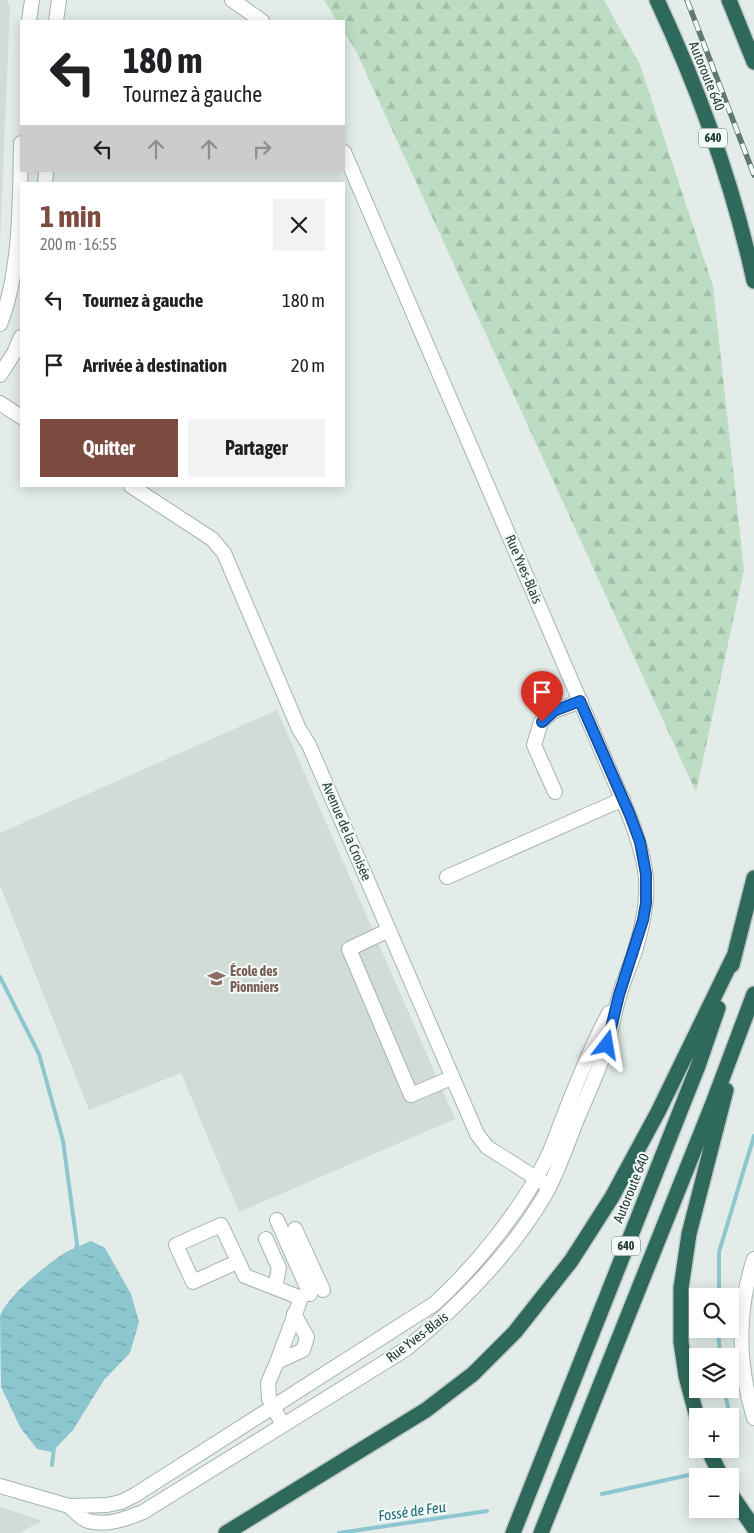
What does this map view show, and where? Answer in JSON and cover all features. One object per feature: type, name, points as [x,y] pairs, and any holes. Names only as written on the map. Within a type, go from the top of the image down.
[{"type":"highway","name":"Autoroute 640","points":[[657,0],[697,94],[718,150],[735,206],[754,281]]},
{"type":"highway","points":[[729,0],[754,62]]},
{"type":"highway","name":"Autoroute 640","points":[[513,1533],[698,1066],[734,956],[754,878]]},
{"type":"highway","points":[[226,1533],[426,1410],[473,1374],[515,1332],[571,1261],[612,1198],[654,1119],[734,956]]},
{"type":"highway","name":"640","points":[[541,1533],[754,994]]},
{"type":"highway","points":[[695,1408],[686,1376],[681,1342],[680,1305],[683,1268],[689,1234],[745,1017]]},
{"type":"highway","points":[[739,1506],[754,1528]]},
{"type":"street","points":[[29,20],[32,0]]},
{"type":"street","points":[[56,20],[59,0]]},
{"type":"street","points":[[232,0],[261,20]]},
{"type":"street","name":"Rue Yves-Blais","points":[[69,1506],[87,1521],[108,1522],[123,1520],[143,1512],[406,1348],[444,1317],[470,1292],[528,1220],[549,1186],[563,1156],[607,1045],[619,995],[643,920],[647,893],[643,854],[623,799],[345,154]]},
{"type":"street","points":[[0,324],[6,310],[15,267],[20,164]]},
{"type":"street","points":[[0,375],[14,353],[20,338]]},
{"type":"street","points":[[0,403],[20,416]]},
{"type":"street","name":"Avenue de la Croisée","points":[[133,487],[212,539],[224,553],[299,729],[309,744],[452,1078],[481,1141],[549,1186]]},
{"type":"street","points":[[555,792],[534,745],[542,722],[554,711],[580,701]]},
{"type":"street","points":[[447,877],[623,799]]},
{"type":"street","points":[[389,930],[349,948],[411,1095],[452,1078]]},
{"type":"street","name":"Rue Yves-Blais","points":[[1,1489],[69,1506],[107,1505],[128,1499],[434,1304],[450,1290],[481,1254],[536,1178],[550,1151],[595,1039],[619,995]]},
{"type":"street","points":[[276,1220],[316,1292],[295,1229]]},
{"type":"street","points":[[237,1262],[193,1282],[176,1245],[221,1225],[237,1262],[246,1276],[301,1298],[268,1383],[269,1399],[283,1425]]},
{"type":"street","points":[[266,1239],[279,1268],[275,1288]]},
{"type":"street","points":[[754,1259],[745,1294],[740,1332],[743,1370],[754,1418]]},
{"type":"street","points":[[434,1304],[444,1317]]},
{"type":"street","points":[[277,1362],[303,1350],[307,1337],[294,1314]]},
{"type":"shaded area","points":[[0,0],[7,0],[10,6],[0,244]]},
{"type":"shaded area","name":"École des Pionniers","points":[[277,710],[455,1119],[239,1212],[181,1073],[89,1110],[0,885],[0,833]]},
{"type":"shaded area","points":[[0,1507],[42,1521],[19,1533],[0,1533]]},
{"type":"green space","points":[[324,0],[604,0],[640,65],[713,286],[744,570],[696,792],[355,49],[345,34],[345,20],[336,20]]},
{"type":"water","points":[[91,1241],[105,1248],[131,1294],[139,1322],[130,1353],[104,1380],[73,1430],[52,1452],[37,1449],[20,1427],[1,1387],[0,1316],[11,1299],[39,1272],[66,1252]]},
{"type":"waterway","points":[[0,977],[39,1054],[63,1141],[77,1244],[76,1251]]},
{"type":"waterway","points":[[719,1288],[719,1252],[754,1136]]},
{"type":"waterway","points":[[719,1338],[719,1348]]},
{"type":"waterway","points":[[726,1398],[728,1408]]},
{"type":"waterway","points":[[52,1465],[54,1447]]},
{"type":"waterway","name":"Fossé de Feu","points":[[602,1494],[689,1475]]},
{"type":"waterway","name":"Fossé de Feu","points":[[339,1533],[487,1511]]},
{"type":"railway","points":[[687,0],[754,175]]},
{"type":"place","name":"École des Pionniers","points":[[216,979]]},
{"type":"route","points":[[542,722],[554,711],[580,701],[630,815],[643,854],[647,893],[643,920],[619,995],[607,1045]]}]
